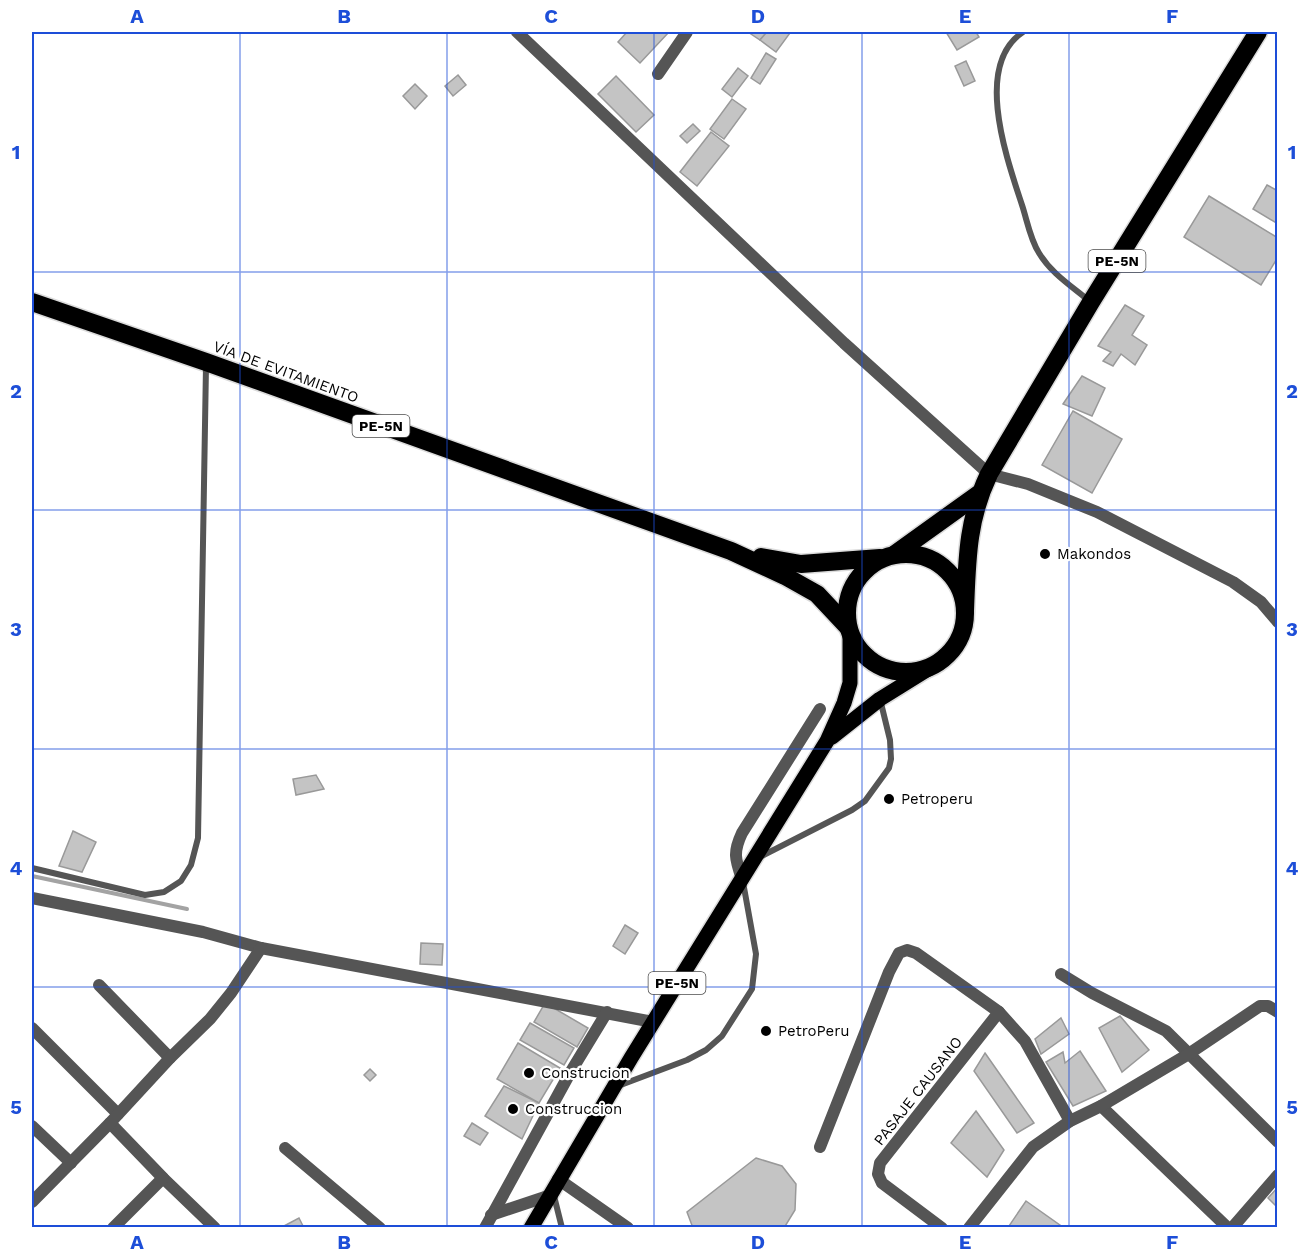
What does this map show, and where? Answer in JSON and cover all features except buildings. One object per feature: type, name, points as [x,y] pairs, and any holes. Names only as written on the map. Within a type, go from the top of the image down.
[{"type":"highway","name":"PE-5N","points":[[965,611],[966,564],[970,531],[980,493],[989,474],[1258,32]]},
{"type":"highway","name":"VÍA DE EVITAMIENTO","points":[[32,302],[206,362],[731,551],[817,594],[848,630]]},
{"type":"highway","name":"PE-5N","points":[[888,556],[980,493]]},
{"type":"highway","name":"VÍA DE EVITAMIENTO","points":[[731,551],[801,564],[888,556]]},
{"type":"highway","points":[[915,554],[935,560],[951,573],[961,591],[965,611],[964,627],[950,654],[938,663],[922,670],[904,673],[887,670],[871,662],[858,649],[848,630],[846,605],[852,586],[864,569],[888,556],[915,554]]},
{"type":"main road","name":"PE-5N","points":[[531,1227],[653,1022],[827,741],[850,683],[848,630]]},
{"type":"main road","name":"PE-5N","points":[[827,741],[880,699],[938,663]]},
{"type":"street","points":[[517,32],[844,343],[989,474],[1028,483],[1088,508],[1233,582],[1261,602],[1278,622]]},
{"type":"street","points":[[658,74],[687,32]]},
{"type":"street","points":[[742,879],[735,859],[739,839],[748,821],[820,709]]},
{"type":"street","points":[[32,898],[203,932],[261,948],[653,1022]]},
{"type":"street","points":[[32,1202],[210,1019],[231,993],[261,948]]},
{"type":"street","points":[[820,1148],[889,972],[899,953],[907,950],[916,953],[999,1011],[1025,1041],[1070,1121]]},
{"type":"street","points":[[1061,974],[1092,993],[1166,1031],[1278,1142]]},
{"type":"street","points":[[99,985],[170,1058]]},
{"type":"street","points":[[975,1226],[1033,1147],[1070,1121],[1101,1106],[1187,1054],[1260,1006],[1268,1006],[1278,1012]]},
{"type":"street","name":"PASAJE CAUSANO","points":[[942,1227],[882,1183],[878,1174],[880,1163],[999,1011]]},
{"type":"street","points":[[485,1227],[570,1072],[607,1012]]},
{"type":"street","points":[[32,1028],[114,1119],[163,1178],[215,1227]]},
{"type":"street","points":[[1101,1106],[1230,1227],[1278,1175]]},
{"type":"street","points":[[32,1126],[70,1163]]},
{"type":"street","points":[[285,1148],[380,1227]]},
{"type":"street","points":[[113,1227],[163,1178]]},
{"type":"street","points":[[491,1215],[553,1188],[628,1227]]},
{"type":"lane","points":[[1023,32],[1012,39],[1001,61],[998,84],[998,118],[1011,172],[1037,250],[1051,270],[1091,303]]},
{"type":"lane","points":[[32,868],[144,895],[164,892],[181,881],[191,865],[198,838],[206,362]]},
{"type":"lane","points":[[754,860],[852,810],[865,801],[889,768],[891,759],[890,740],[880,699]]},
{"type":"lane","points":[[613,1088],[687,1060],[706,1050],[722,1036],[752,989],[756,954],[742,879]]},
{"type":"lane","points":[[553,1188],[562,1227]]},
{"type":"waterway","points":[[32,876],[187,909]]},
{"type":"place","name":"Makondos","points":[[1045,554]]},
{"type":"place","name":"Petroperu","points":[[889,799]]},
{"type":"place","name":"PetroPeru","points":[[766,1031]]},
{"type":"place","name":"Construcion","points":[[529,1073]]},
{"type":"place","name":"Construccion","points":[[513,1109]]}]
